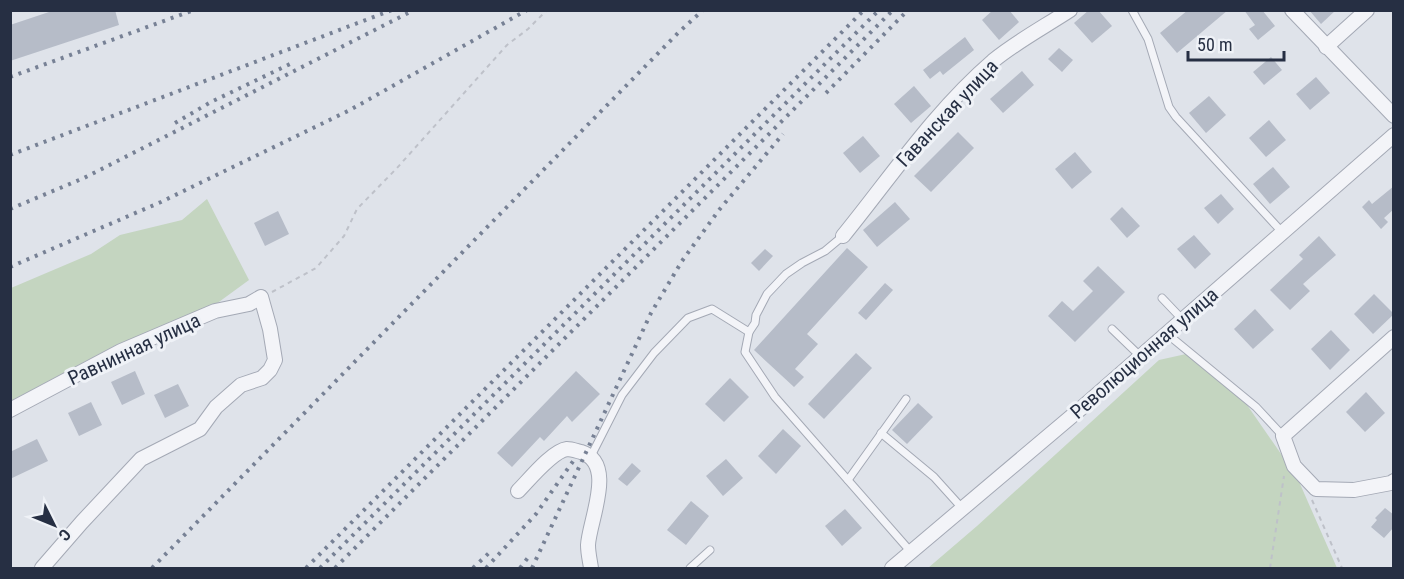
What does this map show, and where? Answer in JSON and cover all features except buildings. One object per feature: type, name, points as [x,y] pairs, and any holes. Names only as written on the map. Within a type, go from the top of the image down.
[{"type":"street","name":"Гаванская улица","points":[[843,236],[879,192],[891,172],[932,124],[993,61],[1070,10]]},
{"type":"street","points":[[1292,10],[1394,116]]},
{"type":"street","points":[[1326,46],[1367,10]]},
{"type":"street","name":"Революционная улица","points":[[892,568],[1394,135]]},
{"type":"street","name":"Равнинная улица","points":[[10,410],[121,351],[215,311],[249,304],[261,297]]},
{"type":"street","points":[[42,568],[141,459],[200,429],[216,407],[241,385],[262,378],[270,370],[275,360],[270,328],[261,297]]},
{"type":"street","points":[[1394,337],[1283,436],[1294,466],[1316,489],[1354,490],[1394,481]]},
{"type":"street","points":[[518,491],[556,454],[568,449],[585,453],[590,458],[597,466],[600,476],[588,546],[591,568]]},
{"type":"lane","points":[[1132,10],[1148,39],[1169,107],[1282,232]]},
{"type":"lane","points":[[843,236],[825,251],[801,263],[786,274],[767,294],[749,332],[745,352],[769,388],[911,552]]},
{"type":"lane","points":[[1162,298],[1182,319]]},
{"type":"lane","points":[[590,458],[622,395],[654,353],[688,318],[712,309],[749,332]]},
{"type":"lane","points":[[1112,329],[1140,356]]},
{"type":"lane","points":[[1166,333],[1256,407],[1283,436]]},
{"type":"lane","points":[[848,480],[906,399]]},
{"type":"lane","points":[[881,433],[934,477],[962,508]]},
{"type":"lane","points":[[690,568],[710,550]]},
{"type":"path","points":[[261,297],[316,268],[344,236],[357,209],[397,168],[507,45],[547,10]]},
{"type":"path","points":[[1270,568],[1284,471]]},
{"type":"path","points":[[1310,494],[1342,568]]},
{"type":"green space","points":[[207,199],[249,280],[212,307],[118,344],[11,401],[11,288],[91,254],[120,235],[182,220]]},
{"type":"green space","points":[[1186,354],[1245,402],[1297,477],[1337,568],[928,568],[1159,360]]},
{"type":"railway","points":[[10,77],[194,10]]},
{"type":"railway","points":[[10,155],[392,10]]},
{"type":"railway","points":[[10,209],[84,178],[414,10]]},
{"type":"railway","points":[[10,267],[161,202],[350,110],[527,10]]},
{"type":"railway","points":[[152,568],[703,10]]},
{"type":"railway","points":[[306,568],[864,10]]},
{"type":"railway","points":[[320,568],[879,10]]},
{"type":"railway","points":[[335,568],[893,10]]},
{"type":"railway","points":[[826,93],[908,10]]},
{"type":"railway","points":[[175,123],[211,102],[290,64]]},
{"type":"railway","points":[[532,568],[651,313],[682,261],[719,210],[783,134]]},
{"type":"railway","points":[[486,568],[536,514],[576,457]]},
{"type":"railway","points":[[473,568],[490,552]]},
{"type":"railway","points":[[520,568],[530,555]]}]
